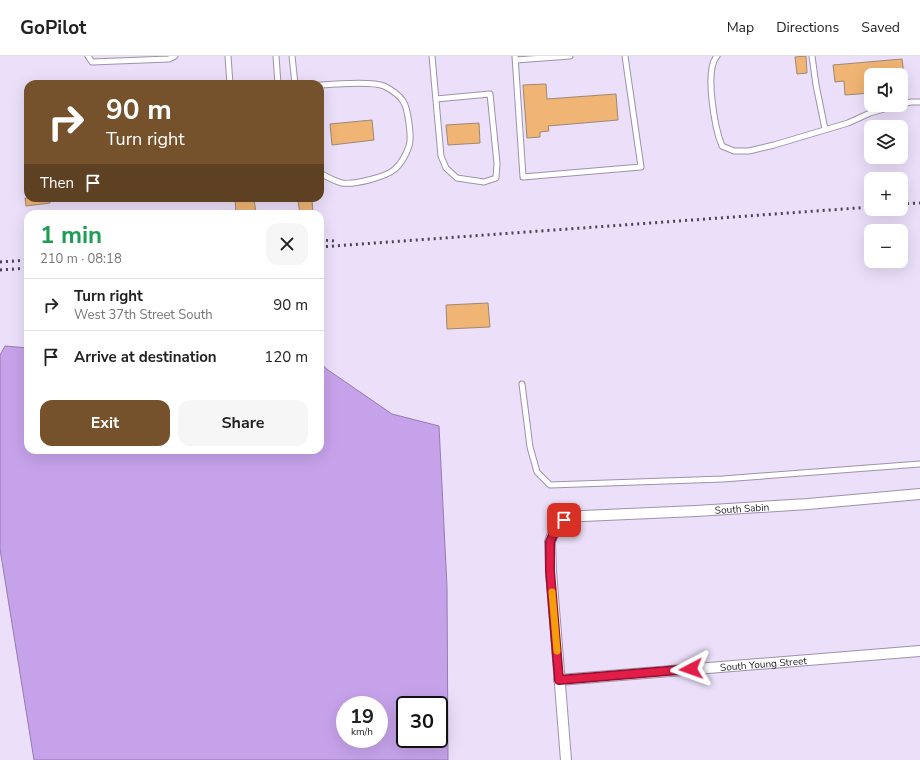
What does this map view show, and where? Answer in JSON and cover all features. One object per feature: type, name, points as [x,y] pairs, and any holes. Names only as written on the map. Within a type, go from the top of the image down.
[{"type":"street","name":"South Sabin","points":[[559,680],[550,571],[550,542],[556,528],[564,520],[583,516],[808,504],[920,494]]},
{"type":"street","name":"South Young Street","points":[[559,680],[920,651]]},
{"type":"street","points":[[559,680],[566,760]]},
{"type":"lane","points":[[88,56],[92,62],[169,59],[175,56]]},
{"type":"lane","points":[[228,56],[230,80]]},
{"type":"lane","points":[[276,56],[278,80]]},
{"type":"lane","points":[[292,56],[295,80]]},
{"type":"lane","points":[[432,56],[441,156],[446,168],[457,178],[484,182],[496,178],[497,163],[490,94],[436,99]]},
{"type":"lane","points":[[570,56],[516,58],[523,178],[641,167],[625,56]]},
{"type":"lane","points":[[717,56],[713,60],[710,88],[716,133],[722,146],[734,152],[749,151],[774,145],[825,130],[874,112]]},
{"type":"lane","points":[[812,56],[825,130]]},
{"type":"lane","points":[[324,85],[360,83],[383,85],[392,91],[403,101],[408,113],[410,145],[403,159],[395,169],[372,179],[343,183],[324,176]]},
{"type":"lane","points":[[908,103],[920,102]]},
{"type":"lane","points":[[522,384],[530,447],[537,472],[550,485],[723,479],[920,464]]},
{"type":"shaded area","points":[[5,346],[24,348],[24,454],[324,454],[324,366],[392,414],[439,426],[447,587],[448,696],[396,696],[396,748],[448,748],[448,760],[34,760],[0,549],[0,355]]},
{"type":"building","points":[[806,56],[807,73],[797,74],[795,57]]},
{"type":"building","points":[[902,59],[903,68],[864,68],[864,94],[845,95],[844,81],[835,82],[833,65]]},
{"type":"building","points":[[546,84],[547,99],[616,94],[618,120],[548,126],[549,131],[540,132],[540,137],[527,138],[523,85]]},
{"type":"building","points":[[372,120],[374,140],[332,145],[330,124]]},
{"type":"building","points":[[479,123],[480,143],[448,145],[446,125]]},
{"type":"building","points":[[26,202],[50,202],[50,203],[26,206]]},
{"type":"building","points":[[235,202],[254,202],[256,210],[236,210]]},
{"type":"building","points":[[298,202],[312,202],[313,210],[299,210]]},
{"type":"building","points":[[488,303],[490,327],[447,329],[446,305]]},
{"type":"railway","points":[[908,204],[920,203]]},
{"type":"railway","points":[[324,247],[864,208]]},
{"type":"railway","points":[[324,240],[336,241]]},
{"type":"railway","points":[[0,262],[24,260]]},
{"type":"railway","points":[[0,270],[24,268]]},
{"type":"slow traffic","points":[[552,592],[557,651]]},
{"type":"route","points":[[564,520],[556,528],[550,542],[550,571],[559,680],[691,669]]}]
